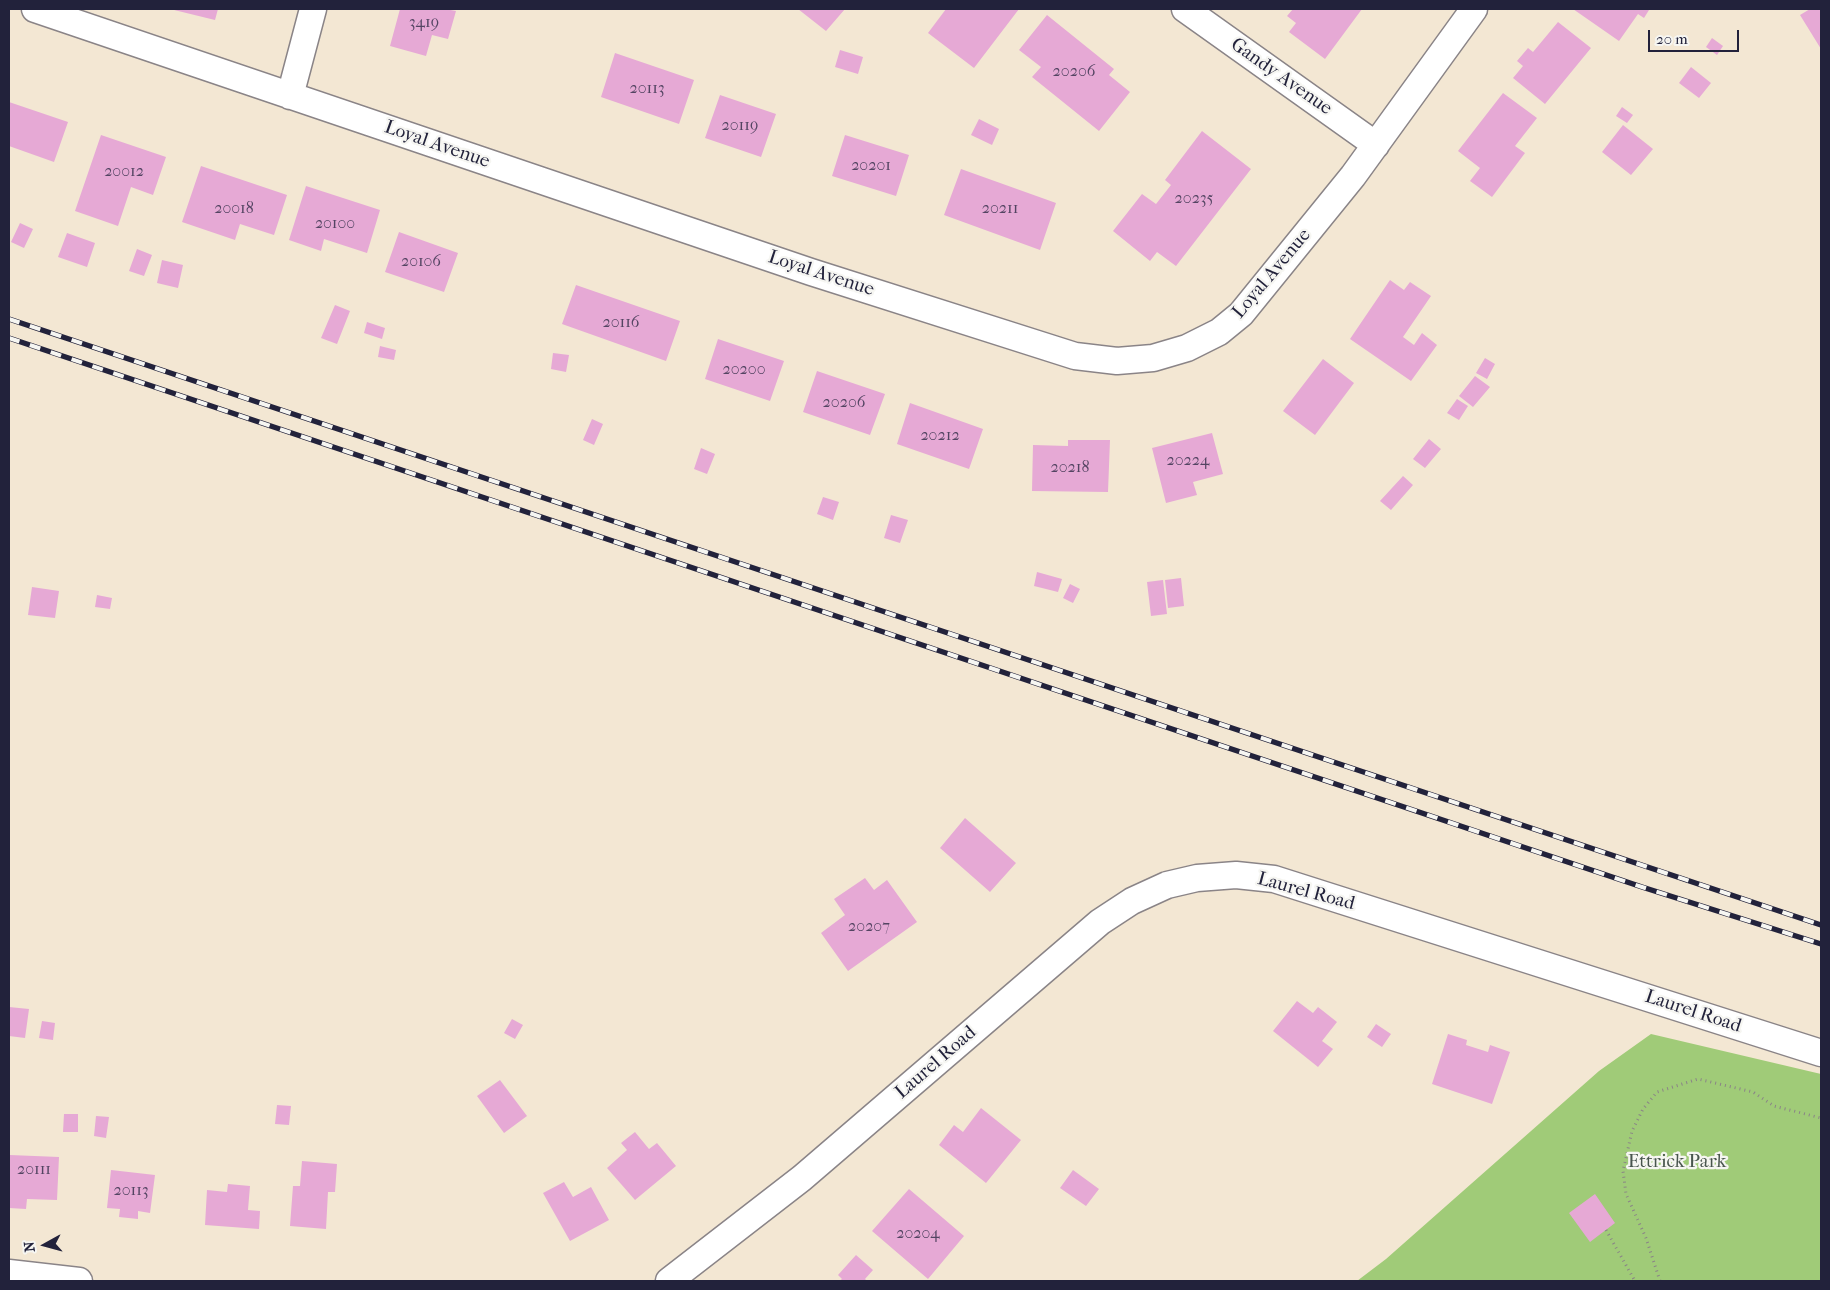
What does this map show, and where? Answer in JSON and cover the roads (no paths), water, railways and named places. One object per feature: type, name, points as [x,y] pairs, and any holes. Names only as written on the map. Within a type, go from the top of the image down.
[{"type":"street","name":"Loyal Avenue","points":[[35,9],[812,272],[1075,356],[1117,361],[1153,358],[1187,348],[1219,332],[1241,314],[1376,145],[1474,9]]},
{"type":"street","points":[[290,96],[313,9]]},
{"type":"street","name":"Gandy Avenue","points":[[1185,9],[1376,145]]},
{"type":"street","name":"Laurel Road","points":[[669,1281],[802,1178],[1100,922],[1132,901],[1167,886],[1197,878],[1236,875],[1274,879],[1821,1053]]},
{"type":"street","points":[[9,1273],[79,1281]]},
{"type":"railway","points":[[9,319],[1821,925]]},
{"type":"railway","points":[[9,338],[1642,887],[1821,944]]},
{"type":"park label","name":"Ettrick Park","points":[[1677,1162]]}]
